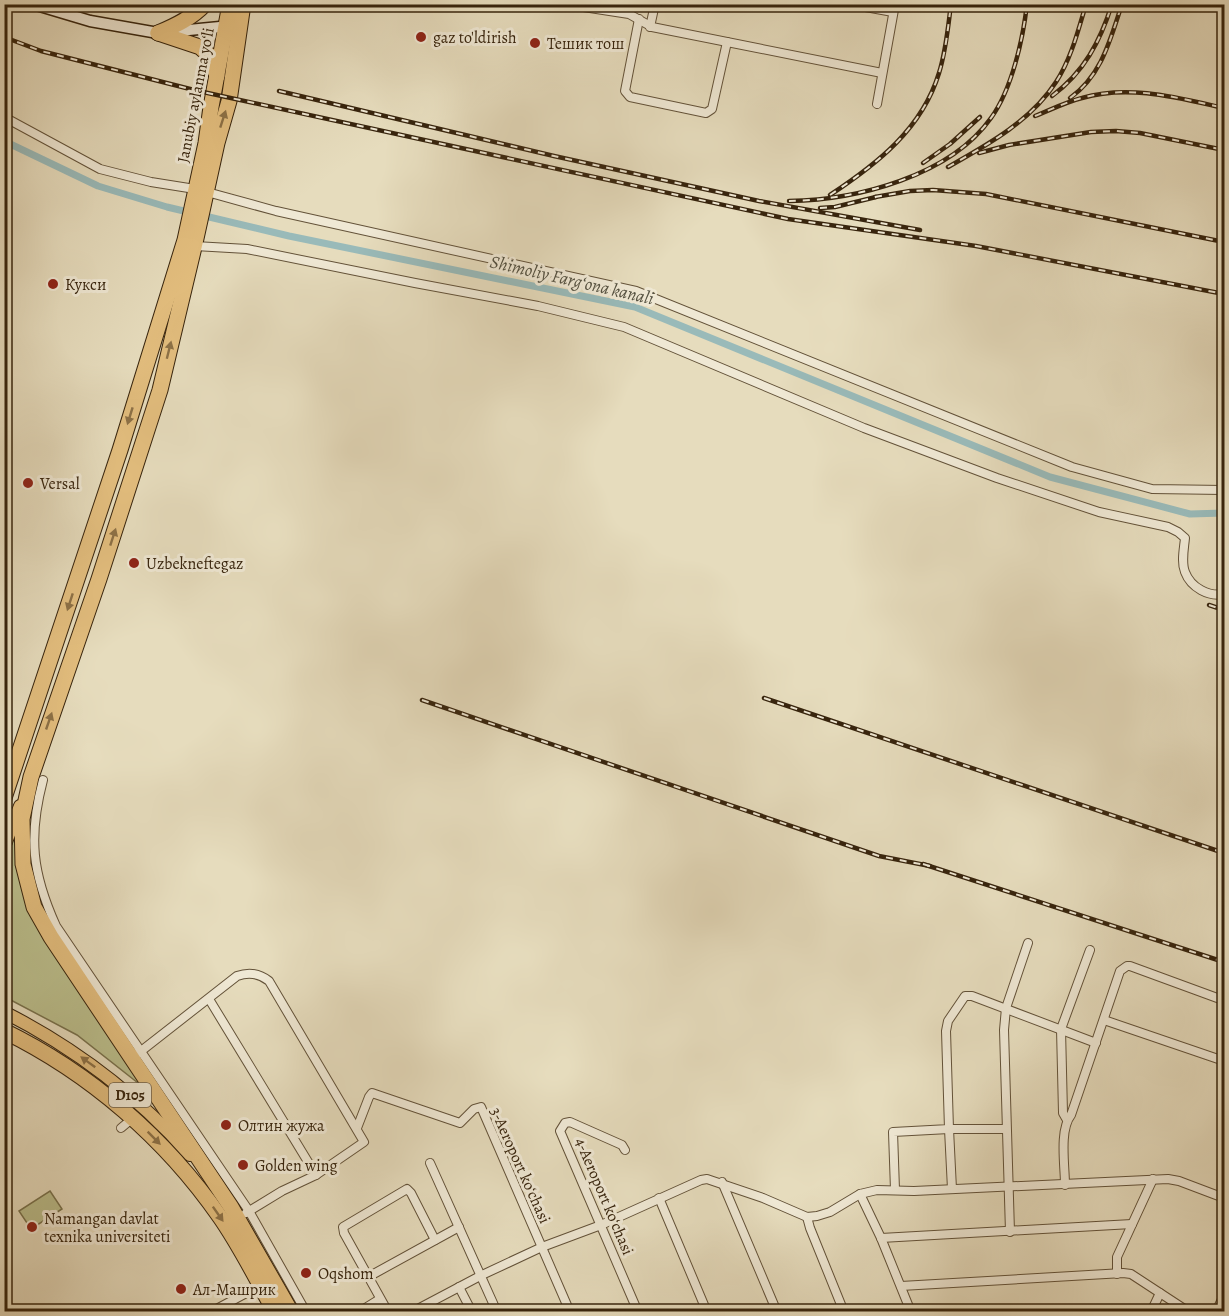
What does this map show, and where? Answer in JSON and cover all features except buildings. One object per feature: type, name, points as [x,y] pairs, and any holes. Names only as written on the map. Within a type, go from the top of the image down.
[{"type":"highway","points":[[158,33],[175,26],[205,4]]},
{"type":"highway","name":"Janubiy aylanma yoʻli","points":[[200,193],[230,101],[233,26],[230,4]]},
{"type":"highway","name":"Janubiy aylanma yoʻli","points":[[200,193],[217,76],[233,26],[243,4]]},
{"type":"highway","points":[[158,33],[200,47],[210,56],[217,76]]},
{"type":"highway","points":[[200,193],[192,243],[160,390],[22,819],[22,841],[23,864],[34,907],[51,937],[137,1055],[239,1212]]},
{"type":"highway","points":[[4,798],[192,243]]},
{"type":"highway","points":[[4,778],[20,755]]},
{"type":"highway","name":"D105","points":[[8,1037],[74,1073],[127,1123],[170,1155],[193,1180],[266,1282],[291,1311]]},
{"type":"highway","name":"D105","points":[[239,1212],[275,1311]]},
{"type":"main road","points":[[33,4],[90,21],[158,33],[233,26]]},
{"type":"main road","points":[[4,847],[37,778]]},
{"type":"main road","name":"D105","points":[[4,1012],[71,1050],[135,1099],[183,1147],[239,1212]]},
{"type":"street","points":[[564,4],[629,14],[650,27],[882,73]]},
{"type":"street","points":[[650,27],[656,4]]},
{"type":"street","points":[[849,4],[894,8],[877,104]]},
{"type":"street","points":[[639,19],[625,91],[630,97],[710,112],[727,42]]},
{"type":"street","points":[[4,117],[100,169],[276,211],[636,291],[1072,467],[1152,489],[1224,490]]},
{"type":"street","points":[[192,243],[248,249],[538,306],[624,327],[864,428],[997,478],[1099,512],[1178,531],[1185,538],[1183,565],[1185,574],[1192,584],[1216,596],[1224,594]]},
{"type":"street","points":[[1010,1232],[1004,1030],[1006,1008],[1028,943]]},
{"type":"street","points":[[1067,1120],[1063,1113],[1061,1029],[1090,951]]},
{"type":"street","points":[[1065,1185],[1064,1149],[1067,1120],[1071,1115],[1118,974],[1127,966],[1136,967],[1220,999]]},
{"type":"street","points":[[137,1055],[237,976],[244,974],[263,976],[269,981],[364,1139],[362,1145],[316,1175],[239,1212],[306,1311]]},
{"type":"street","points":[[952,1189],[946,1031],[948,1021],[961,999],[968,995],[1096,1043]]},
{"type":"street","points":[[209,999],[316,1175]]},
{"type":"street","points":[[1104,1020],[1224,1061]]},
{"type":"street","name":"3-Aeroport koʻchasi","points":[[357,1128],[372,1094],[460,1123],[474,1110],[481,1107],[570,1311]]},
{"type":"street","name":"4-Aeroport koʻchasi","points":[[625,1150],[622,1144],[570,1122],[561,1127],[638,1311]]},
{"type":"street","points":[[895,1190],[893,1132],[1006,1129]]},
{"type":"street","points":[[430,1163],[497,1311]]},
{"type":"street","points":[[412,1311],[542,1247],[601,1225],[701,1180],[713,1179],[722,1182],[807,1217],[830,1212],[860,1194],[877,1190],[1065,1185],[1167,1179],[1179,1181],[1224,1198]]},
{"type":"street","points":[[1117,1274],[1117,1257],[1153,1179]]},
{"type":"street","points":[[722,1182],[777,1311]]},
{"type":"street","points":[[387,1311],[344,1233],[343,1227],[405,1189],[411,1193],[435,1240]]},
{"type":"street","points":[[860,1194],[911,1311]]},
{"type":"street","points":[[659,1198],[707,1311]]},
{"type":"street","points":[[807,1217],[844,1311]]},
{"type":"street","points":[[881,1238],[1132,1224]]},
{"type":"street","points":[[368,1277],[459,1227]]},
{"type":"street","points":[[901,1286],[1131,1274],[1189,1311]]},
{"type":"street","points":[[211,1311],[266,1282]]},
{"type":"street","points":[[459,1287],[472,1311]]},
{"type":"street","points":[[1152,1311],[1160,1293]]},
{"type":"street","points":[[1216,1311],[1224,1295]]},
{"type":"street","points":[[358,1311],[380,1299]]},
{"type":"green space","points":[[16,826],[18,872],[142,1082],[138,1083],[77,1035],[5,997],[5,871]]},
{"type":"green space","points":[[50,1191],[62,1209],[31,1229],[19,1211]]},
{"type":"waterway","name":"Shimoliy Fargʻona kanali","points":[[4,141],[98,186],[167,207],[289,236],[635,307],[1050,477],[1190,514],[1224,513]]},
{"type":"railway","points":[[830,195],[881,158],[909,128],[921,111],[939,73],[951,4]]},
{"type":"railway","points":[[789,201],[843,196],[900,181],[952,155],[973,138],[991,118],[1005,93],[1023,32],[1027,4]]},
{"type":"railway","points":[[948,167],[1007,131],[1046,96],[1066,64],[1086,4]]},
{"type":"railway","points":[[1052,96],[1073,77],[1090,55],[1112,4]]},
{"type":"railway","points":[[1070,98],[1090,79],[1104,56],[1122,4]]},
{"type":"railway","points":[[4,37],[41,51],[194,90],[788,219],[976,246],[1224,294]]},
{"type":"railway","points":[[279,91],[554,156],[759,201],[920,230]]},
{"type":"railway","points":[[1035,116],[1076,100],[1118,92],[1154,94],[1224,108]]},
{"type":"railway","points":[[923,163],[950,144],[980,117]]},
{"type":"railway","points":[[979,153],[1009,145],[1091,132],[1116,131],[1140,133],[1224,150]]},
{"type":"railway","points":[[875,197],[933,190],[986,194],[1224,242]]},
{"type":"railway","points":[[820,208],[835,207],[876,197]]},
{"type":"railway","points":[[1209,605],[1224,610]]},
{"type":"railway","points":[[764,698],[1224,853]]},
{"type":"railway","points":[[422,700],[879,856],[930,866]]},
{"type":"railway","points":[[923,864],[1224,962]]},
{"type":"place","name":"gaz to'ldirish","points":[[421,37]]},
{"type":"place","name":"Тешик тош","points":[[535,43]]},
{"type":"place","name":"Кукси","points":[[53,284]]},
{"type":"place","name":"Versal","points":[[28,483]]},
{"type":"place","name":"Uzbekneftegaz","points":[[134,563]]},
{"type":"place","name":"Олтин жужа","points":[[226,1125]]},
{"type":"place","name":"Golden wing","points":[[243,1165]]},
{"type":"place","name":"Namangan davlat texnika universiteti","points":[[32,1227]]},
{"type":"place","name":"Oqshom","points":[[306,1273]]},
{"type":"place","name":"Ал-Машрик","points":[[181,1289]]}]
